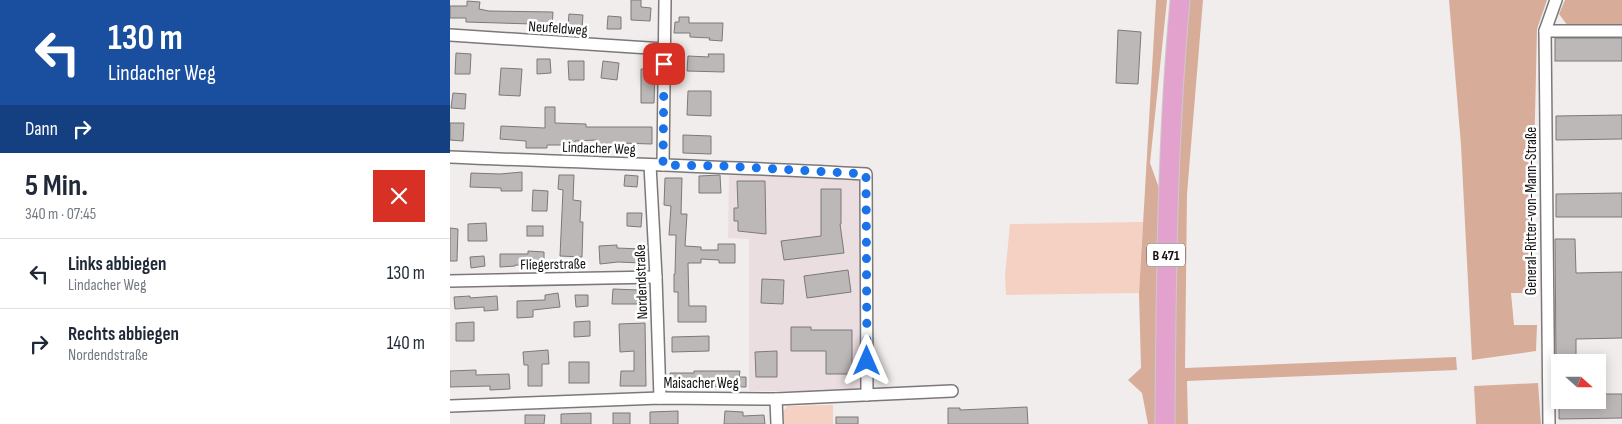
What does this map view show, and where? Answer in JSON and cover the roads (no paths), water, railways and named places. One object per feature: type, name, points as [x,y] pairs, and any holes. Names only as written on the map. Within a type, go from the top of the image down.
[{"type":"highway","name":"B 471","points":[[1165,424],[1167,231],[1178,3]]},
{"type":"street","points":[[663,165],[665,0]]},
{"type":"street","name":"General-Ritter-von-Mann-Straße","points":[[1549,424],[1545,31],[1556,0]]},
{"type":"street","points":[[1545,31],[1622,31]]},
{"type":"street","name":"Neufeldweg","points":[[450,35],[664,49]]},
{"type":"street","name":"Lindacher Weg","points":[[450,157],[724,166],[866,174],[868,395]]},
{"type":"street","name":"Nordendstraße","points":[[650,165],[660,398]]},
{"type":"street","name":"Fliegerstraße","points":[[450,281],[656,277]]},
{"type":"street","name":"Maisacher Weg","points":[[450,406],[660,398],[776,399],[952,391]]},
{"type":"street","points":[[776,399],[777,424]]}]
